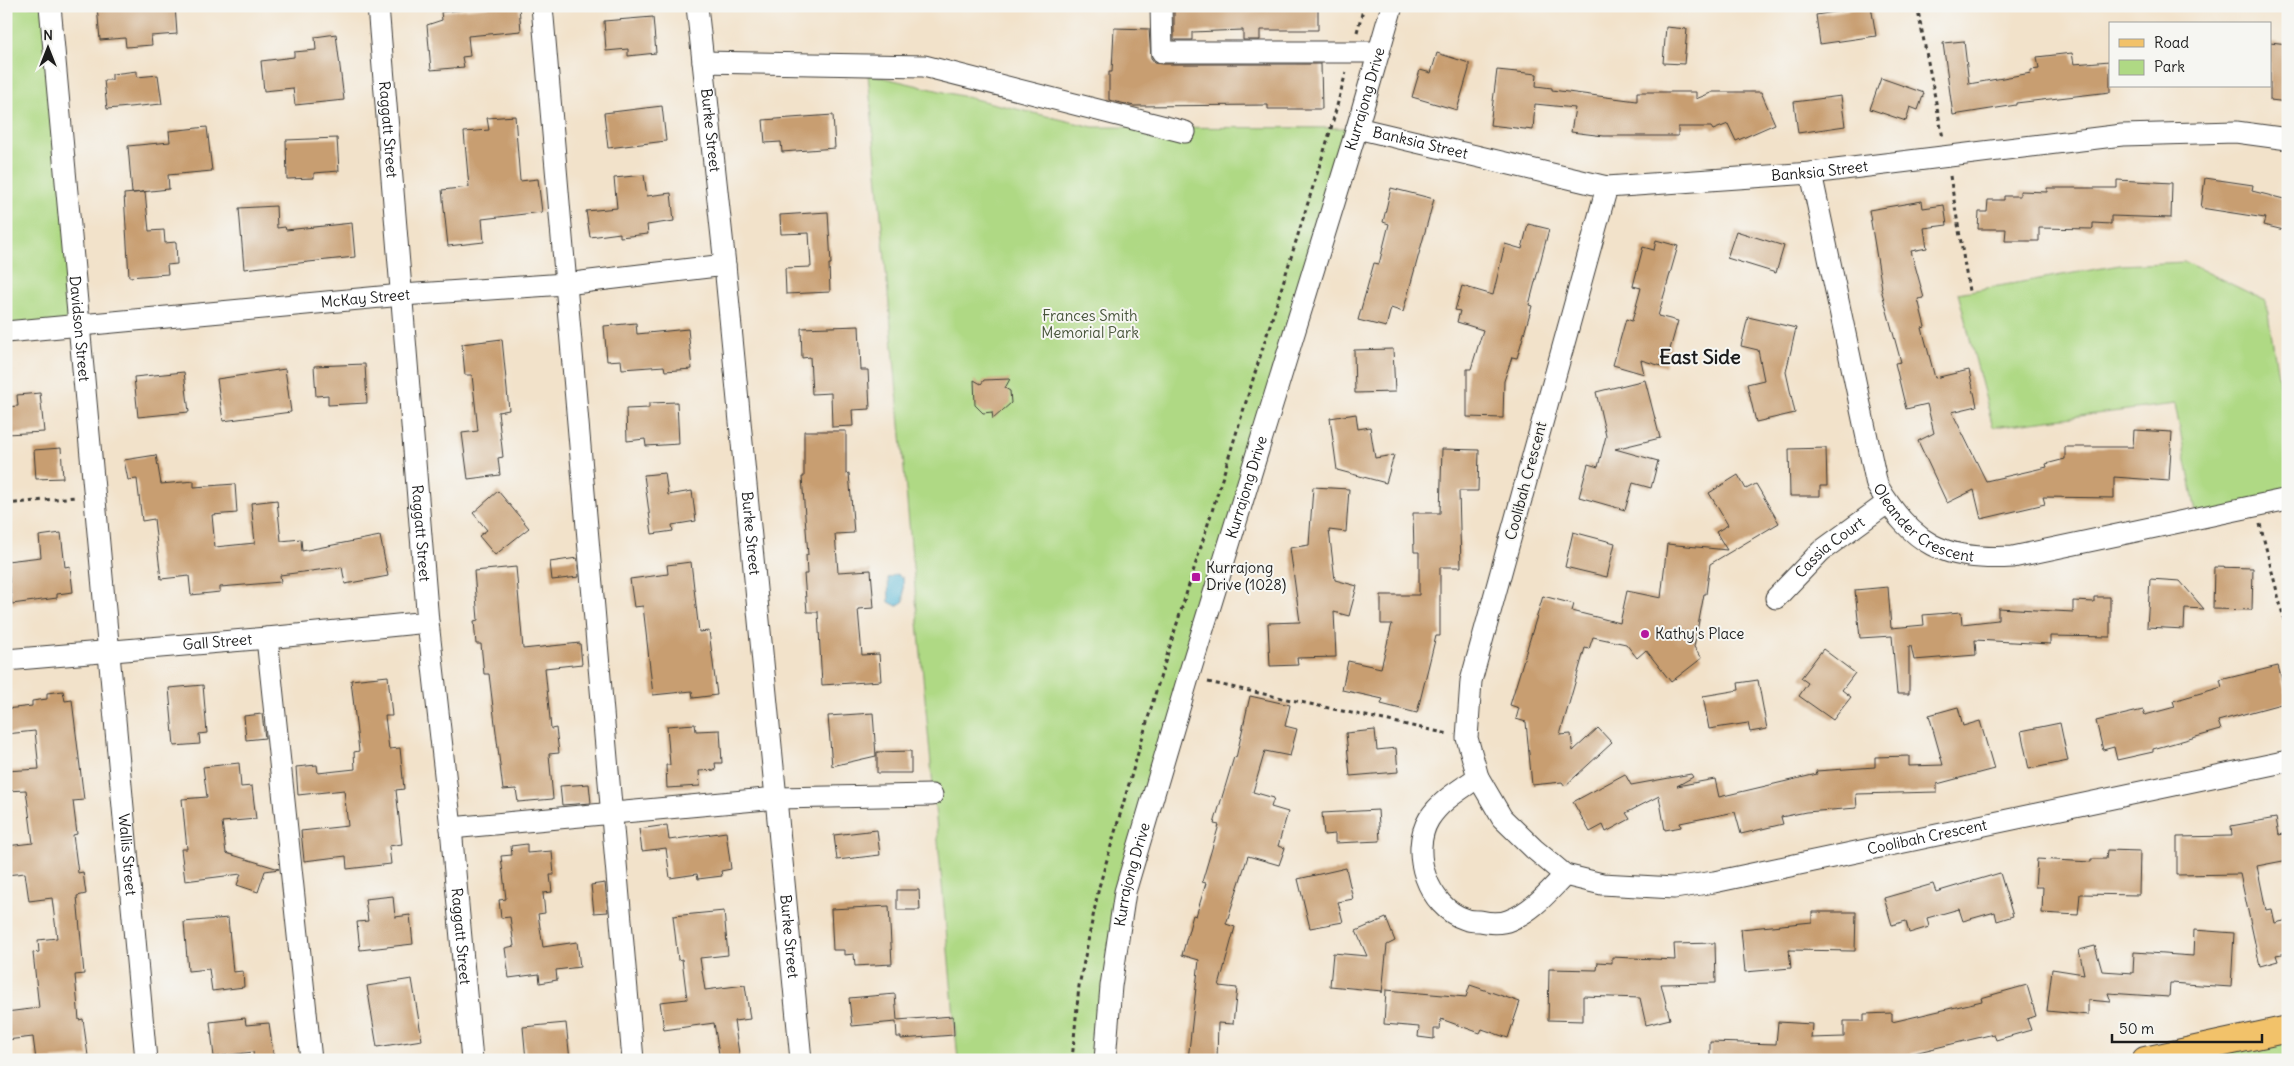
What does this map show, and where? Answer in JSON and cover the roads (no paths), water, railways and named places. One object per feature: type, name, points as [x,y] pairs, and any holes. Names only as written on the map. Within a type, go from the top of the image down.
[{"type":"main road","points":[[2145,1060],[2288,1029]]},
{"type":"street","name":"Davidson Street","points":[[50,6],[109,651]]},
{"type":"street","name":"Raggatt Street","points":[[378,6],[428,622],[451,828],[472,1060]]},
{"type":"street","points":[[542,6],[633,1060]]},
{"type":"street","name":"Burke Street","points":[[697,6],[725,265],[801,1060]]},
{"type":"street","points":[[1161,6],[1162,52],[1378,52]]},
{"type":"street","name":"Kurrajong Drive","points":[[1105,1060],[1111,986],[1125,892],[1392,6]]},
{"type":"street","points":[[703,62],[924,66],[1185,132]]},
{"type":"street","name":"Banksia Street","points":[[1356,128],[1607,187],[1812,173],[2122,135],[2236,132],[2288,139]]},
{"type":"street","name":"Oleander Crescent","points":[[1812,173],[1876,485],[1902,523],[1915,535],[1933,546],[1960,555],[1980,559],[2013,557],[2288,499]]},
{"type":"street","name":"Coolibah Crescent","points":[[1607,187],[1471,681],[1467,738],[1478,777],[1502,818],[1534,849],[1565,874],[1602,884],[1674,888],[1714,882],[2288,761]]},
{"type":"street","name":"McKay Street","points":[[6,332],[402,295],[565,284],[725,265]]},
{"type":"street","name":"Cassia Court","points":[[1776,598],[1821,550],[1887,503]]},
{"type":"street","name":"Gall Street","points":[[6,660],[428,622]]},
{"type":"street","points":[[267,638],[311,1060]]},
{"type":"street","name":"Wallis Street","points":[[109,651],[146,1060]]},
{"type":"street","points":[[1478,777],[1444,801],[1428,821],[1421,845],[1422,863],[1430,888],[1448,908],[1464,919],[1488,923],[1508,921],[1535,906],[1565,874]]},
{"type":"street","points":[[451,828],[777,798],[932,795]]},
{"type":"water","points":[[896,574],[903,578],[904,601],[897,606],[889,602],[888,578]]},
{"type":"place","name":"Kurrajong Drive (1028)","points":[[1196,577]]},
{"type":"place","name":"Kathy's Place","points":[[1645,634]]},
{"type":"district","name":"East Side","points":[[1700,357]]},
{"type":"park label","name":"Frances Smith Memorial Park","points":[[1090,324]]}]
